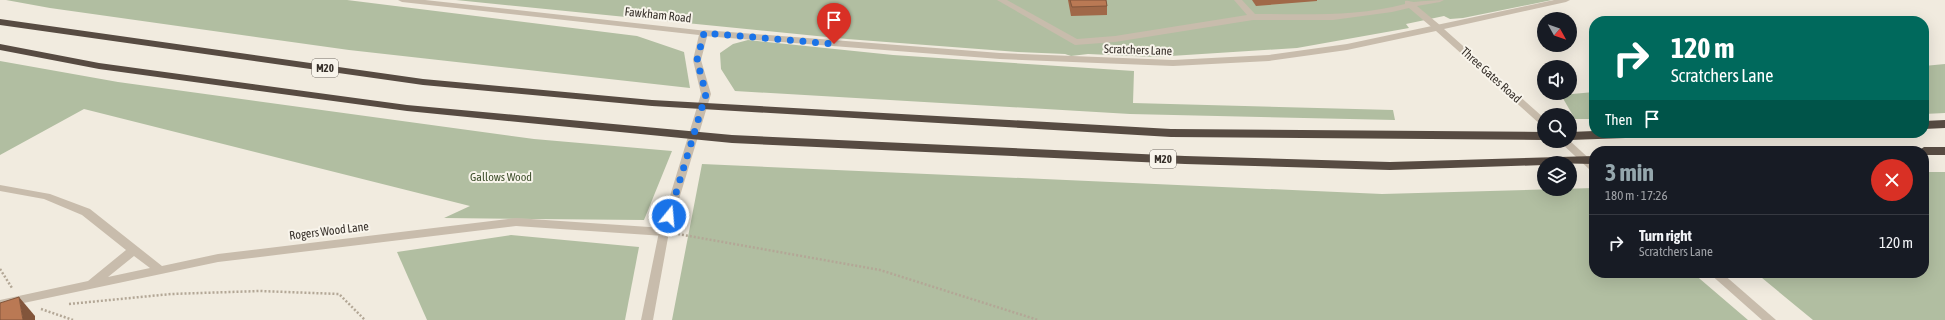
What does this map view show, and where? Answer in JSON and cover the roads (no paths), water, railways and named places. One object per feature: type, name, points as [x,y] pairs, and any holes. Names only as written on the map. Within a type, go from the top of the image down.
[{"type":"highway","name":"M20","points":[[0,22],[423,82],[652,103],[1171,133],[1537,136]]},
{"type":"highway","name":"M20","points":[[0,47],[99,66],[407,108],[732,139],[1185,160],[1390,166],[1589,160]]},
{"type":"highway","points":[[1929,125],[1945,124]]},
{"type":"highway","points":[[1577,136],[1589,135]]},
{"type":"highway","points":[[1929,151],[1945,151]]},
{"type":"street","name":"Fawkham Road","points":[[402,0],[704,33],[697,60],[706,94],[664,232],[647,320]]},
{"type":"street","points":[[1001,0],[1075,42],[1115,39],[1253,17],[1333,17],[1392,10],[1408,2],[1440,0]]},
{"type":"street","points":[[1238,0],[1253,17]]},
{"type":"street","name":"Scratchers Lane","points":[[704,33],[1000,56],[1173,63],[1269,58],[1347,47],[1566,0]]},
{"type":"street","name":"Three Gates Road","points":[[1408,2],[1537,117]]},
{"type":"street","points":[[1572,148],[1589,164]]},
{"type":"street","points":[[0,188],[46,196],[86,212],[158,269]]},
{"type":"street","name":"Rogers Wood Lane","points":[[0,304],[158,269],[218,258],[516,222],[664,232]]},
{"type":"street","points":[[92,284],[133,250]]},
{"type":"street","points":[[1721,278],[1770,320]]},
{"type":"park label","name":"Gallows Wood","points":[[501,177]]}]
